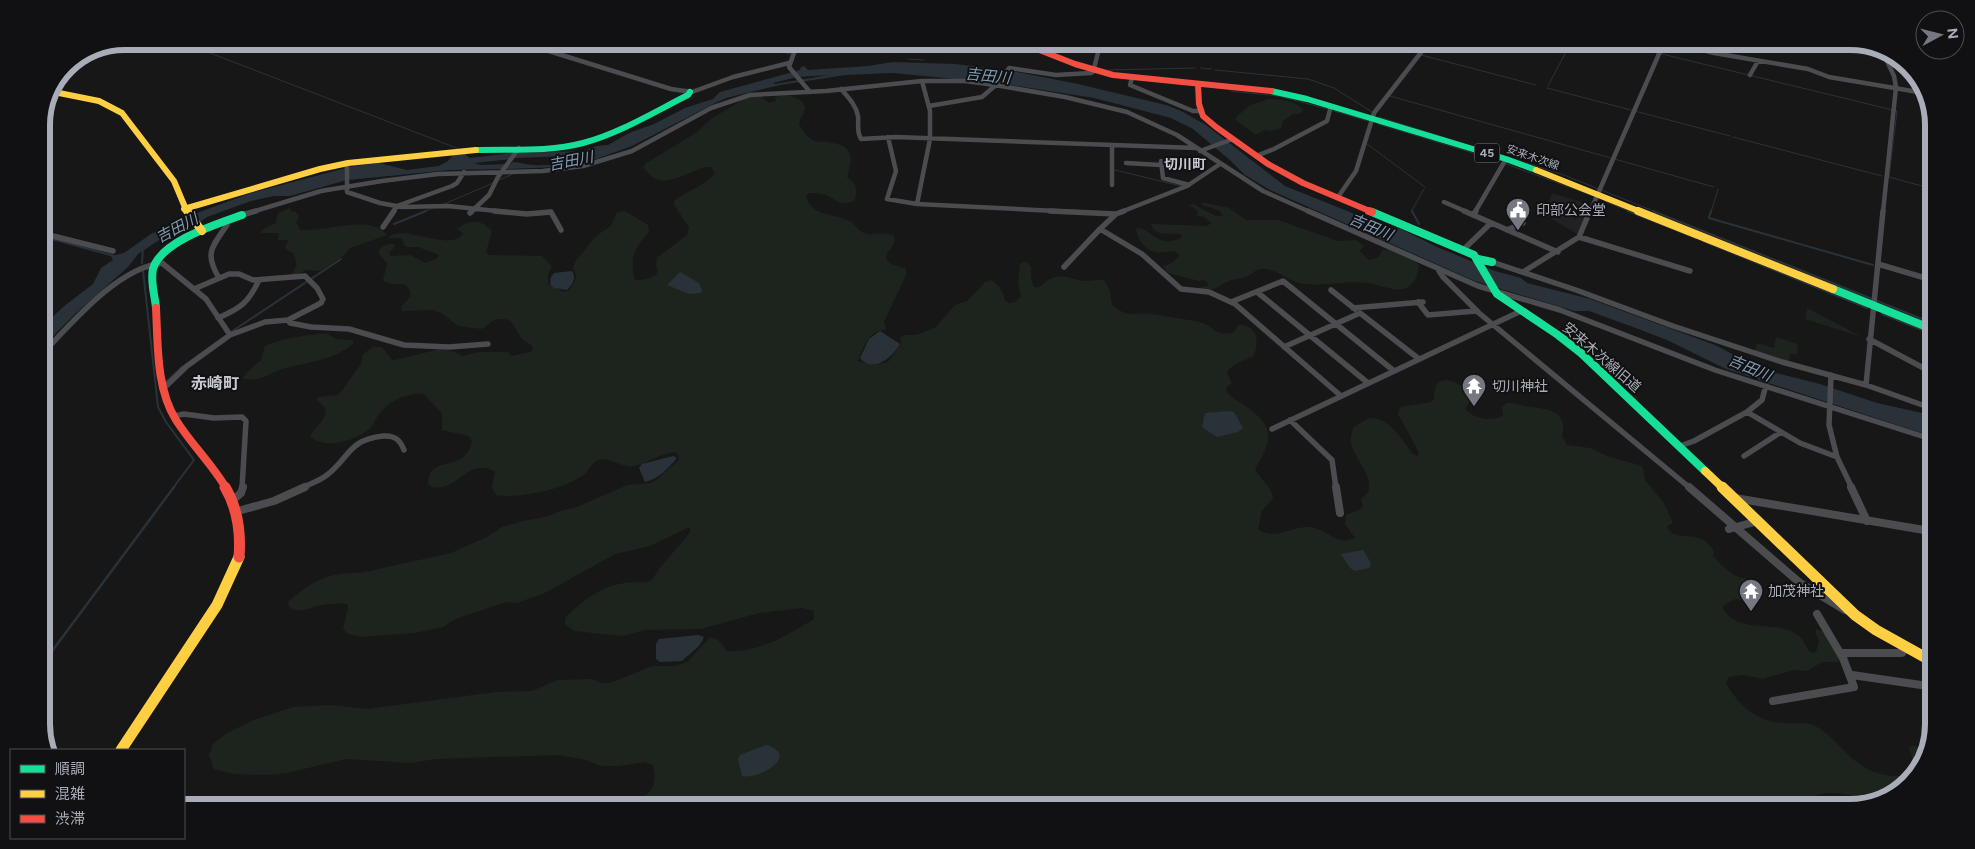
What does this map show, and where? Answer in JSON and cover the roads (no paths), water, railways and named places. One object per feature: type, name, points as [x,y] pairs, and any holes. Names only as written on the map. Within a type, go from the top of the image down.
[{"type":"street","points":[[546,50],[671,89],[690,92]]},
{"type":"street","points":[[789,65],[794,50]]},
{"type":"street","name":"安来木次線","points":[[1040,50],[1094,70],[1132,78],[1265,90],[1331,106],[1506,159],[1925,325]]},
{"type":"street","points":[[929,106],[975,100],[986,95],[1007,69],[1012,68],[1064,76],[1091,73],[1094,70],[1099,50]]},
{"type":"street","points":[[1338,197],[1356,171],[1372,118],[1423,50]]},
{"type":"street","points":[[1523,272],[1558,252],[1579,237],[1661,50]]},
{"type":"street","points":[[1705,50],[1808,69],[1829,77],[1917,91]]},
{"type":"street","points":[[1866,385],[1872,305],[1896,87],[1894,76],[1886,59]]},
{"type":"street","points":[[1750,75],[1758,61]]},
{"type":"street","points":[[185,212],[320,169],[347,164],[456,151],[562,147],[602,138],[688,95],[690,92],[739,75],[789,65]]},
{"type":"street","points":[[789,65],[810,92]]},
{"type":"street","points":[[1132,78],[1130,85],[1193,111],[1200,111]]},
{"type":"street","points":[[917,204],[930,139],[929,106],[922,81]]},
{"type":"street","points":[[122,749],[217,605],[232,577],[241,544],[238,511],[233,500],[218,475],[174,416],[160,374],[153,268],[169,248],[201,230],[242,215],[347,185],[424,175],[556,170],[590,164],[632,151],[729,100],[754,95],[810,92],[922,81],[965,81],[996,84],[1065,97],[1128,112],[1171,131],[1263,191],[1440,269],[1715,370],[1925,437]]},
{"type":"street","points":[[1198,84],[1200,111],[1209,121],[1231,140],[1286,175],[1429,237],[1464,249],[1479,260],[1523,272],[1673,326],[1831,376],[1866,385],[1925,406]]},
{"type":"street","points":[[841,89],[856,107],[859,124],[856,130],[860,139],[888,137],[1200,150],[1231,140]]},
{"type":"street","points":[[58,93],[103,104],[120,111],[174,182],[185,212],[201,230]]},
{"type":"street","points":[[1256,156],[1274,149],[1327,121],[1331,106]]},
{"type":"street","points":[[888,137],[896,171],[887,199],[917,204],[1116,214]]},
{"type":"street","points":[[1112,146],[1112,185]]},
{"type":"street","points":[[472,211],[489,194],[496,181],[519,150]]},
{"type":"street","points":[[1473,215],[1506,159]]},
{"type":"street","points":[[1126,163],[1161,163],[1164,179],[1189,185]]},
{"type":"street","points":[[347,164],[348,192],[398,206],[438,206],[472,211],[527,214],[552,212],[560,230]]},
{"type":"street","points":[[1064,267],[1116,214],[1189,185],[1220,164]]},
{"type":"street","points":[[383,227],[398,206],[452,186],[464,172]]},
{"type":"street","points":[[1444,202],[1558,252]]},
{"type":"street","points":[[219,278],[211,266],[210,259],[212,249],[227,225],[225,222]]},
{"type":"street","points":[[1507,230],[1523,223]]},
{"type":"street","points":[[1464,249],[1491,224]]},
{"type":"street","points":[[1100,229],[1142,254],[1181,290],[1209,292],[1232,302],[1341,396]]},
{"type":"street","points":[[50,235],[113,251]]},
{"type":"street","points":[[1579,237],[1690,271]]},
{"type":"street","points":[[1479,260],[1493,290]]},
{"type":"street","points":[[50,346],[108,290],[137,268],[156,262],[162,263],[206,299],[229,333]]},
{"type":"street","points":[[1878,264],[1925,278]]},
{"type":"street","points":[[1440,269],[1439,272],[1443,277],[1476,311],[1737,527],[1800,583],[1855,614]]},
{"type":"street","points":[[164,388],[187,366],[229,333],[265,322],[288,320],[323,300],[318,289],[309,279],[259,280],[236,274],[219,278],[194,289]]},
{"type":"street","points":[[218,318],[245,305],[251,298],[259,280]]},
{"type":"street","points":[[1232,302],[1283,281],[1394,371]]},
{"type":"street","points":[[1331,290],[1419,359]]},
{"type":"street","name":"安来木次線旧道","points":[[1493,290],[1573,346],[1855,614],[1876,630],[1925,657]]},
{"type":"street","points":[[1257,292],[1368,384]]},
{"type":"street","points":[[1353,308],[1421,302],[1428,315],[1476,311]]},
{"type":"street","points":[[1272,429],[1521,311]]},
{"type":"street","points":[[1284,347],[1360,313]]},
{"type":"street","points":[[288,320],[290,323],[303,326],[349,329],[404,345],[449,347],[488,344]]},
{"type":"street","points":[[1869,339],[1925,369]]},
{"type":"street","points":[[1831,376],[1829,425],[1838,457],[1867,521]]},
{"type":"street","points":[[1680,446],[1694,441],[1747,412],[1762,400],[1766,386]]},
{"type":"street","points":[[1747,412],[1800,443],[1838,457]]},
{"type":"street","points":[[174,416],[184,414],[214,418],[242,417],[246,422],[244,486],[241,493],[233,500]]},
{"type":"street","points":[[1290,420],[1332,460],[1340,513]]},
{"type":"street","points":[[1744,456],[1781,432]]},
{"type":"street","points":[[238,511],[272,502],[317,481],[325,476],[357,443],[365,439],[380,436],[396,437],[400,440],[404,450]]},
{"type":"street","points":[[1734,498],[1925,532]]},
{"type":"street","points":[[1729,529],[1758,521]]},
{"type":"street","points":[[1773,701],[1854,687],[1852,675],[1841,653],[1817,614]]},
{"type":"street","points":[[1841,653],[1902,653],[1906,647]]},
{"type":"street","points":[[1852,675],[1925,686]]},
{"type":"water","name":"吉田川","points":[[893,62],[955,64],[1006,70],[997,83],[893,73],[846,75],[780,85],[726,98],[632,146],[593,160],[556,167],[506,169],[513,162],[530,165],[548,165],[590,158],[597,155],[513,158],[517,153],[582,151],[608,145],[629,133],[654,124],[685,108],[713,99],[720,92],[793,72],[797,77],[773,83],[829,75],[798,77],[794,72],[804,66],[808,70],[868,66]]},
{"type":"water","name":"吉田川","points":[[1007,70],[1078,84],[1166,105],[1206,125],[1285,186],[1387,227],[1401,229],[1437,247],[1495,271],[1521,278],[1527,283],[1590,299],[1715,345],[1751,364],[1776,373],[1820,384],[1877,403],[1925,414],[1925,434],[1726,369],[1667,340],[1589,311],[1574,311],[1475,281],[1270,190],[1245,175],[1193,129],[1171,118],[1094,98],[998,83]]},
{"type":"water","points":[[513,153],[512,159],[474,163],[481,165],[508,164],[504,169],[450,170],[348,180],[348,167],[379,163],[407,170],[439,166],[448,161],[453,155],[465,154],[470,158]]},
{"type":"water","points":[[346,168],[347,180],[290,196],[274,196],[251,201],[207,217],[197,224],[189,216],[251,193]]},
{"type":"water","name":"吉田川","points":[[187,217],[194,224],[173,231],[138,254],[128,267],[50,339],[50,319],[93,284],[101,268],[113,260],[111,256],[124,253],[151,234]]},
{"type":"water","points":[[572,271],[574,279],[567,290],[554,288],[550,284],[554,273]]},
{"type":"water","points":[[680,272],[699,283],[702,290],[701,293],[689,294],[667,285]]},
{"type":"water","points":[[880,331],[900,344],[893,354],[882,362],[877,364],[865,363],[860,358],[869,339]]},
{"type":"water","points":[[1234,412],[1243,428],[1238,432],[1217,437],[1202,427],[1205,413]]},
{"type":"water","points":[[673,456],[677,458],[667,469],[659,476],[645,482],[639,468],[642,464]]},
{"type":"water","points":[[1363,550],[1371,563],[1369,568],[1355,571],[1350,568],[1341,554]]},
{"type":"water","points":[[698,635],[704,637],[703,641],[682,661],[660,662],[656,659],[656,644],[659,639]]},
{"type":"water","points":[[766,745],[776,749],[779,755],[774,766],[758,774],[742,776],[738,759],[740,755]]},
{"type":"waterway","points":[[202,50],[459,149]]},
{"type":"waterway","points":[[777,50],[793,55]]},
{"type":"waterway","points":[[1548,86],[1567,50]]},
{"type":"waterway","points":[[1645,50],[1897,111],[1889,177],[1925,187]]},
{"type":"waterway","points":[[1421,55],[1536,85]]},
{"type":"waterway","points":[[908,59],[924,60]]},
{"type":"waterway","points":[[1109,70],[1195,68]]},
{"type":"waterway","points":[[1201,68],[1211,69]]},
{"type":"waterway","points":[[1215,70],[1308,79],[1334,88],[1372,112]]},
{"type":"waterway","points":[[1547,88],[1730,136]]},
{"type":"waterway","points":[[1230,91],[1278,96],[1328,109]]},
{"type":"waterway","points":[[1390,96],[1714,187]]},
{"type":"waterway","points":[[1334,111],[1368,121]]},
{"type":"waterway","points":[[1379,117],[1564,175],[1656,212]]},
{"type":"waterway","points":[[1378,124],[1499,161]]},
{"type":"waterway","points":[[1733,137],[1882,176]]},
{"type":"waterway","points":[[1367,144],[1425,187]]},
{"type":"waterway","points":[[1506,164],[1591,195]]},
{"type":"waterway","points":[[1115,170],[1181,186]]},
{"type":"waterway","points":[[497,181],[513,174]]},
{"type":"waterway","points":[[442,205],[493,183]]},
{"type":"waterway","points":[[1411,212],[1424,189]]},
{"type":"waterway","points":[[1711,212],[1718,189]]},
{"type":"waterway","points":[[1604,201],[1631,212]]},
{"type":"waterway","points":[[423,212],[433,208]]},
{"type":"waterway","points":[[394,224],[426,211]]},
{"type":"waterway","points":[[1412,211],[1419,224]]},
{"type":"waterway","points":[[1628,211],[1696,238]]},
{"type":"waterway","points":[[1653,211],[1925,320]]},
{"type":"waterway","points":[[1711,211],[1709,218],[1873,265]]},
{"type":"waterway","points":[[50,238],[114,256]]},
{"type":"waterway","points":[[1703,241],[1867,308]]},
{"type":"waterway","points":[[142,263],[143,248]]},
{"type":"waterway","points":[[231,332],[341,259]]},
{"type":"waterway","points":[[143,270],[158,407],[166,422],[194,460],[173,488]]},
{"type":"waterway","points":[[1882,314],[1925,331]]},
{"type":"waterway","points":[[166,382],[183,366]]},
{"type":"waterway","points":[[50,654],[174,487]]},
{"type":"place","name":"印部公会堂","points":[[1518,231]]},
{"type":"place","name":"切川神社","points":[[1474,407]]},
{"type":"place","name":"加茂神社","points":[[1751,612]]},
{"type":"district","name":"切川町","points":[[1185,164]]},
{"type":"district","name":"赤崎町","points":[[215,383]]}]
